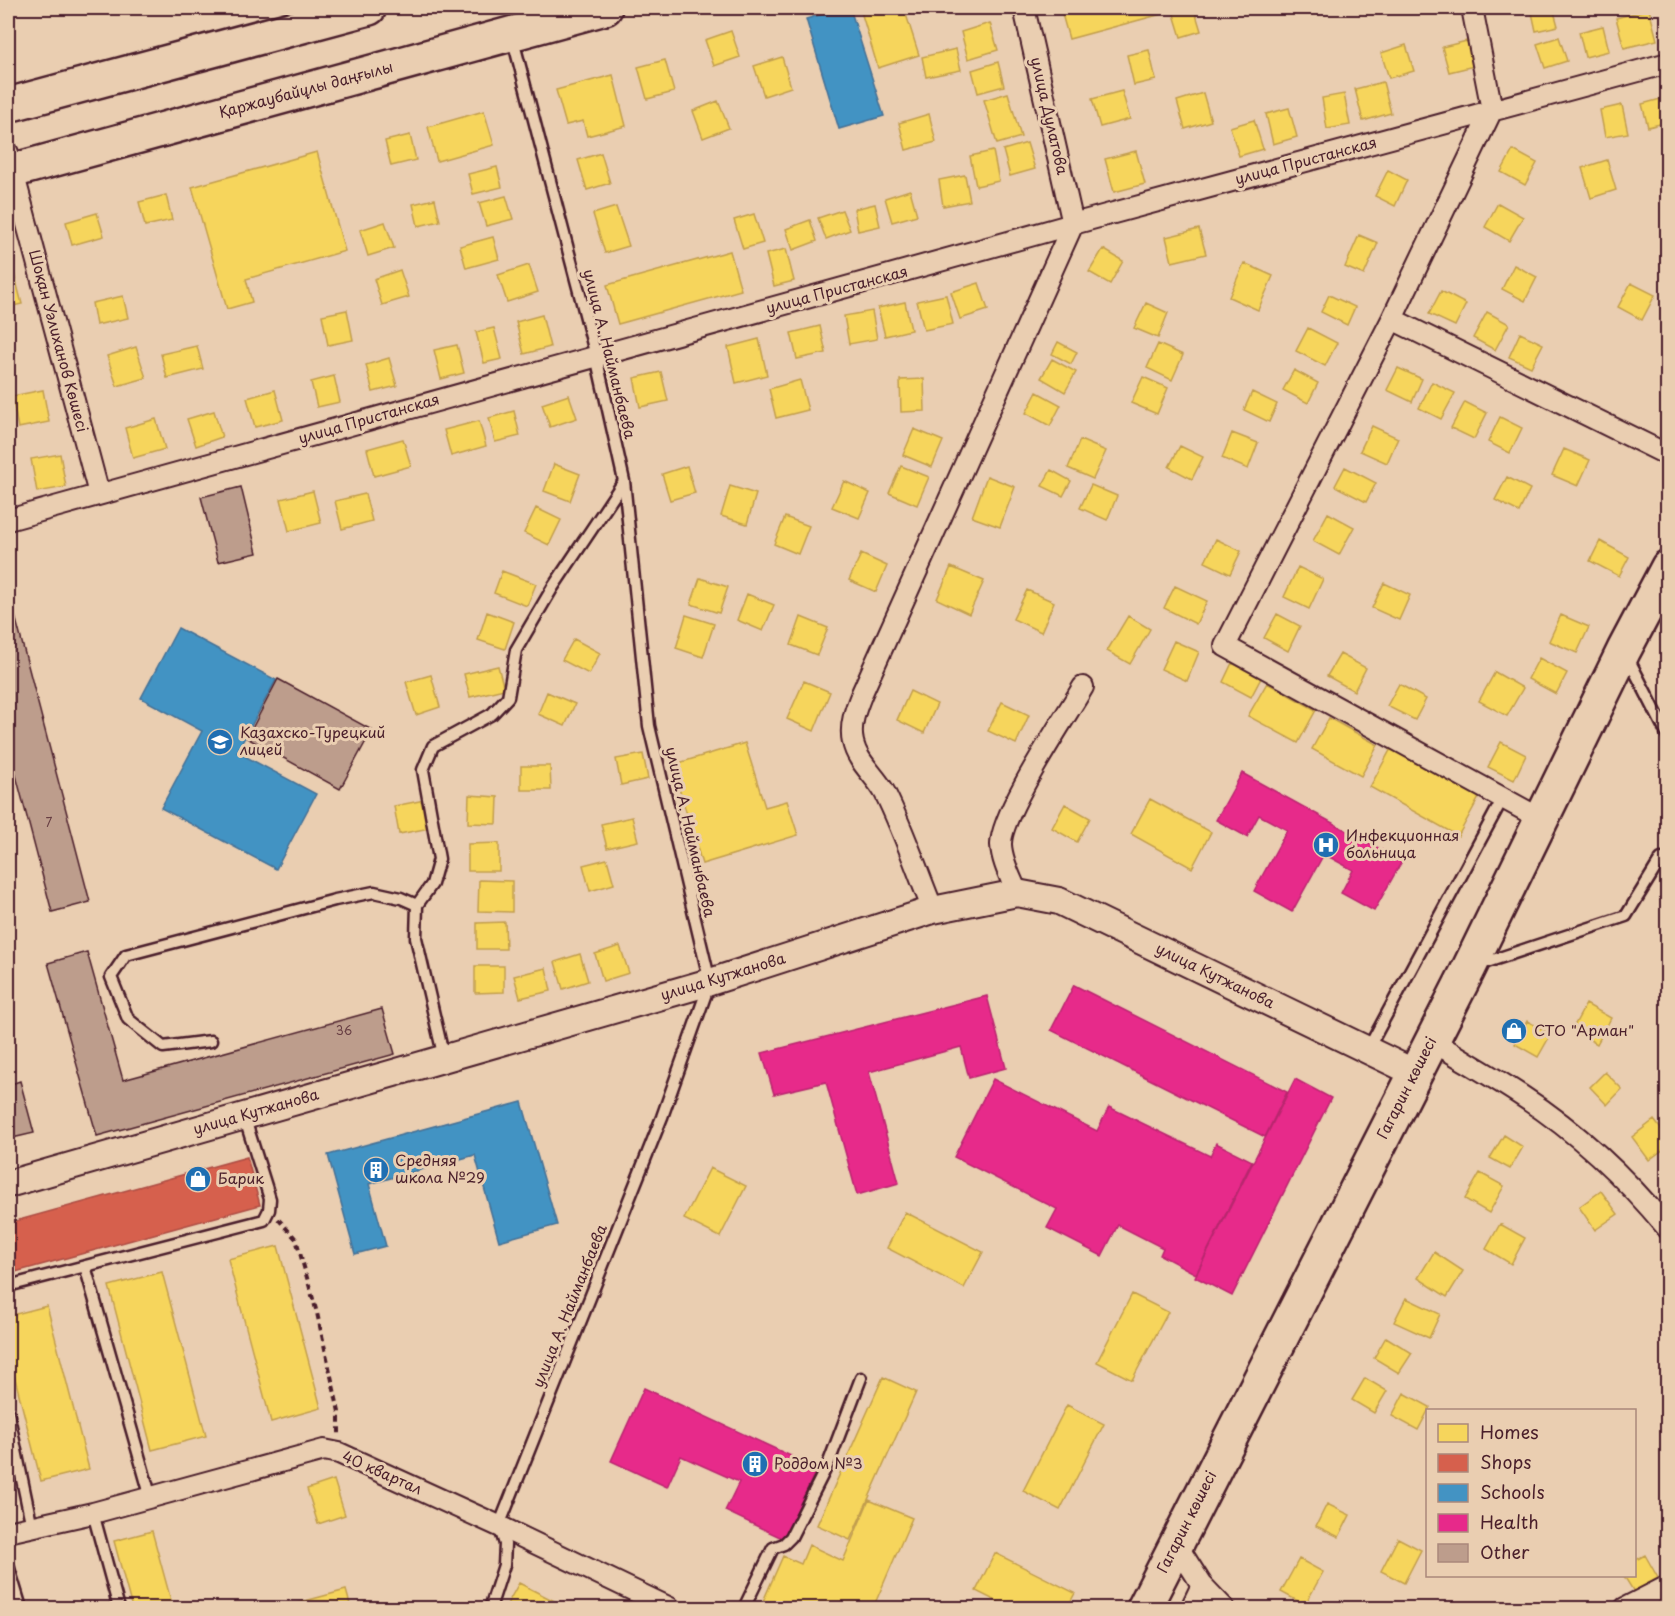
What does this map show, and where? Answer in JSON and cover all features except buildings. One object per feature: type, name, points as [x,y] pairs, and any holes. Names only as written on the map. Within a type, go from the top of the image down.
[{"type":"highway","points":[[8,105],[369,8]]},
{"type":"highway","name":"Қаржаубайұлы даңғылы","points":[[9,166],[605,8]]},
{"type":"highway","name":"Гагарин көшесі","points":[[1144,1608],[1469,968],[1624,650],[1668,567]]},
{"type":"street","name":"улица Дулатова","points":[[1024,8],[1073,224]]},
{"type":"street","points":[[1472,8],[1492,110],[1392,319],[1226,646],[1541,819]]},
{"type":"street","name":"улица Пристанская","points":[[8,520],[1073,224],[1668,63]]},
{"type":"street","name":"Шоқан Уәлиханов Көшесі","points":[[9,166],[99,494]]},
{"type":"street","points":[[933,910],[893,809],[880,784],[860,758],[853,743],[852,727],[855,710],[1073,224]]},
{"type":"street","points":[[1392,319],[1668,455]]},
{"type":"street","points":[[1017,893],[1004,862],[1001,844],[1007,822],[1016,801],[1083,687]]},
{"type":"street","name":"улица Кутжанова","points":[[8,1184],[710,982],[933,910],[1017,893],[1059,901],[1415,1073]]},
{"type":"street","points":[[1431,1040],[1523,1097],[1601,1157],[1668,1229]]},
{"type":"street","name":"40 квартал","points":[[8,1533],[93,1514],[324,1450],[339,1453],[670,1608]]},
{"type":"street","points":[[1176,1544],[1202,1585],[1224,1608]]},
{"type":"street","points":[[1191,1608],[1202,1585]]},
{"type":"street","points":[[1625,1608],[1668,1586]]},
{"type":"lane","name":"улица А. Найманбаева","points":[[498,1526],[662,1117],[710,982],[649,726],[624,481],[596,356],[511,33]]},
{"type":"lane","points":[[444,1058],[416,938],[417,906],[432,884],[439,859],[423,770],[433,746],[492,714],[508,696],[516,650],[553,586],[624,481]]},
{"type":"lane","points":[[1624,650],[1668,736]]},
{"type":"lane","points":[[1367,1049],[1503,798]]},
{"type":"lane","points":[[1469,968],[1626,916],[1661,859]]},
{"type":"lane","points":[[211,1041],[163,1047],[128,1019],[111,977],[126,955],[335,900],[374,892],[401,898],[417,906]]},
{"type":"lane","points":[[8,1286],[264,1220],[269,1210],[270,1198],[243,1116]]},
{"type":"lane","points":[[85,1266],[151,1498]]},
{"type":"lane","points":[[744,1608],[773,1548],[784,1544],[791,1537],[829,1462],[861,1378]]},
{"type":"lane","points":[[8,1412],[32,1527]]},
{"type":"lane","points":[[93,1514],[119,1608]]},
{"type":"lane","points":[[490,1608],[504,1565],[505,1544],[498,1526]]},
{"type":"lane","points":[[8,1565],[21,1608]]},
{"type":"path","points":[[269,1210],[296,1239],[317,1313],[339,1412],[339,1453]]},
{"type":"place","name":"Казахско-Турецкий лицей","points":[[220,742]]},
{"type":"place","name":"Инфекционная больница","points":[[1326,845]]},
{"type":"place","name":"СТО \"Арман\"","points":[[1514,1031]]},
{"type":"place","name":"Средняя школа №29","points":[[376,1170]]},
{"type":"place","name":"Барик","points":[[198,1179]]},
{"type":"place","name":"Роддом №3","points":[[755,1464]]}]
